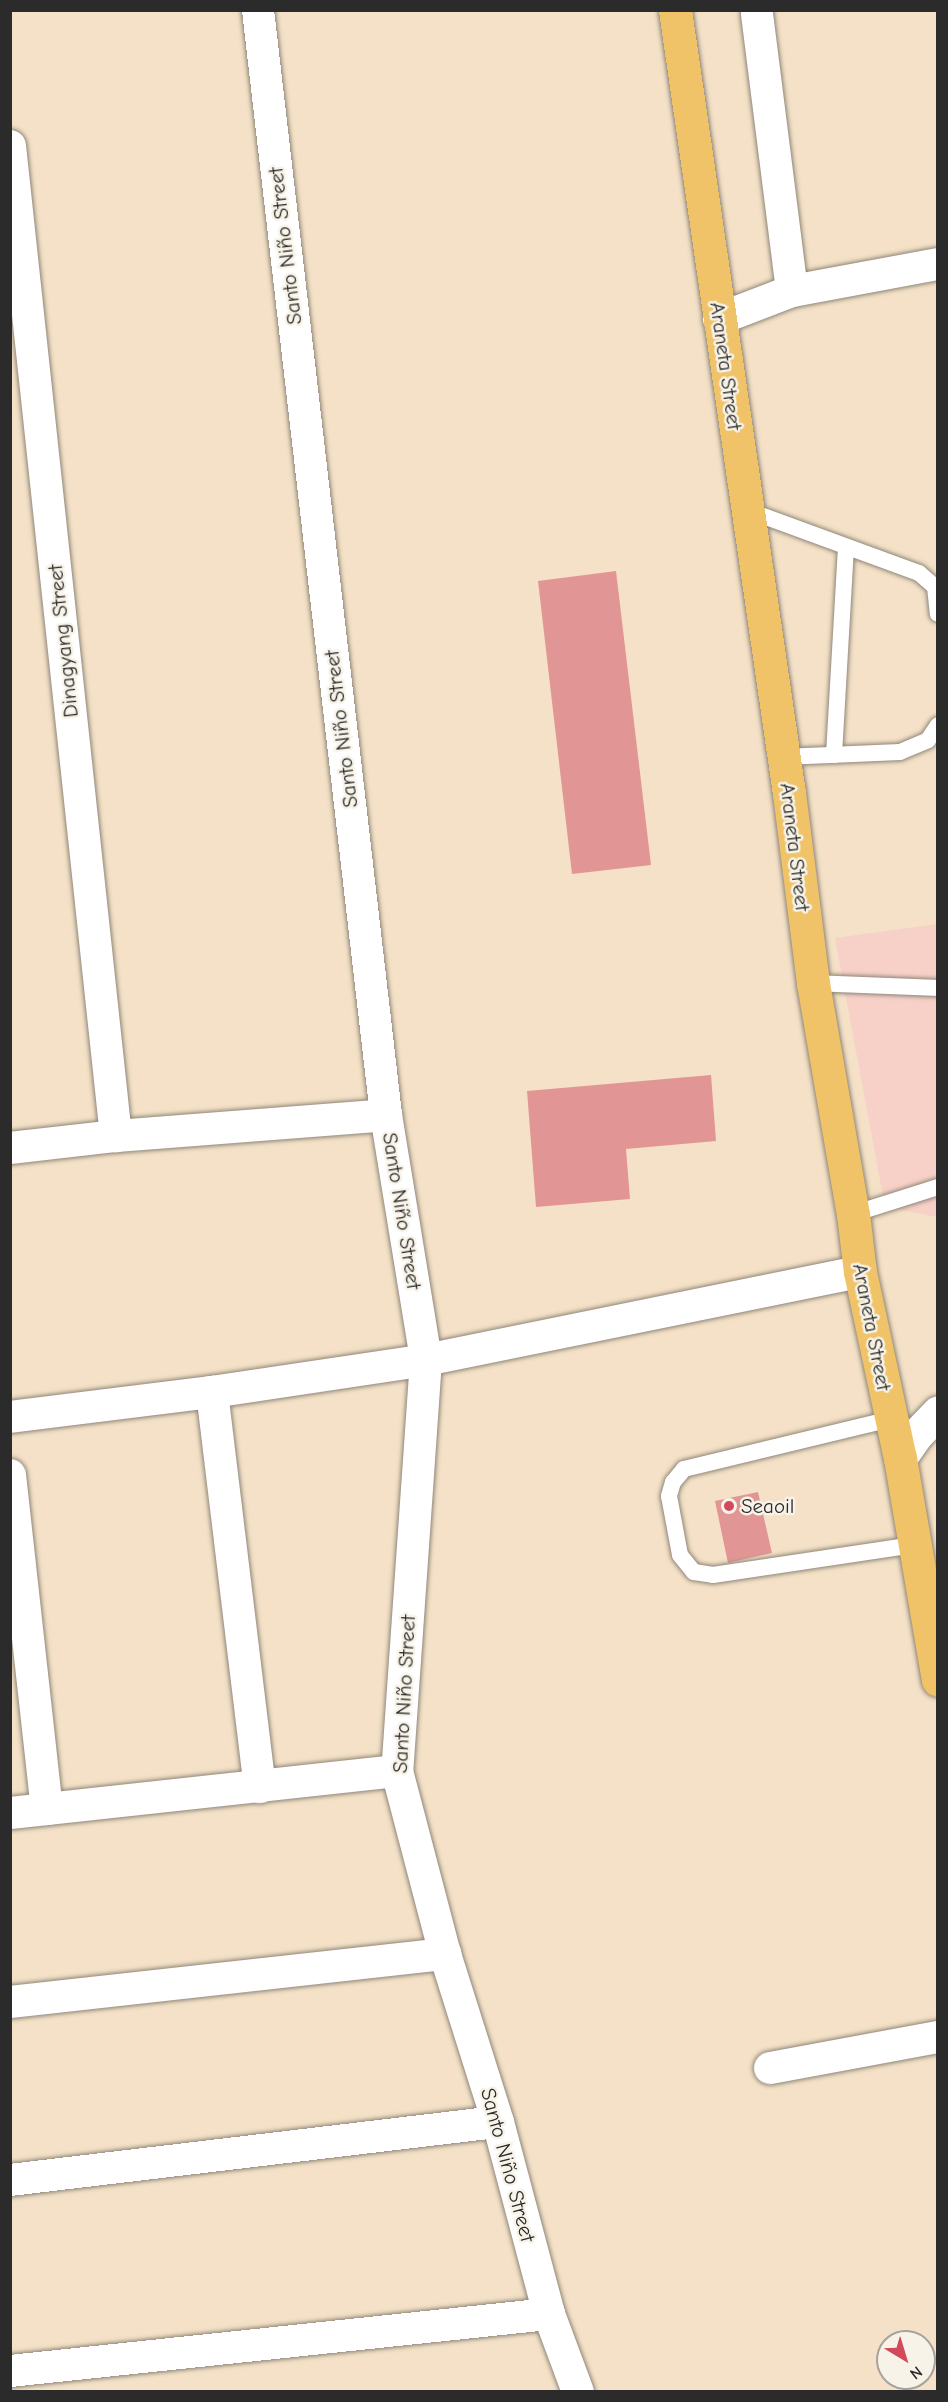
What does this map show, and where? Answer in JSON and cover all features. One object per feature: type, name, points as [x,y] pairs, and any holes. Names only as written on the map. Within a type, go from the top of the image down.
[{"type":"highway","name":"Araneta Street","points":[[675,10],[783,757],[813,983],[853,1214],[860,1272],[900,1458],[938,1680]]},
{"type":"street","name":"Santo Niño Street","points":[[258,10],[386,1115],[426,1360],[397,1771],[445,1954],[498,2122],[549,2314],[578,2391]]},
{"type":"street","points":[[757,14],[792,291]]},
{"type":"street","name":"Dinagyang Street","points":[[10,146],[116,1136]]},
{"type":"street","points":[[719,319],[792,291],[938,264]]},
{"type":"street","points":[[10,1148],[116,1136],[386,1115]]},
{"type":"street","points":[[10,1417],[212,1392],[426,1360],[860,1272]]},
{"type":"street","points":[[212,1392],[260,1787]]},
{"type":"street","points":[[900,1458],[917,1434],[938,1412]]},
{"type":"street","points":[[10,1475],[47,1809]]},
{"type":"street","points":[[10,1813],[397,1771]]},
{"type":"street","points":[[10,2002],[445,1954]]},
{"type":"street","points":[[770,2068],[938,2037]]},
{"type":"street","points":[[10,2180],[498,2122]]},
{"type":"street","points":[[10,2371],[549,2314]]},
{"type":"lane","points":[[747,510],[919,573],[935,587],[938,614]]},
{"type":"lane","points":[[834,755],[846,547]]},
{"type":"lane","points":[[783,757],[900,752],[928,740],[938,725]]},
{"type":"lane","points":[[813,983],[938,988]]},
{"type":"lane","points":[[853,1214],[938,1187]]},
{"type":"lane","points":[[891,1419],[684,1468],[673,1482],[669,1496],[680,1555],[694,1572],[713,1575],[914,1545]]},
{"type":"shaded area","points":[[937,924],[937,1217],[885,1207],[835,938]]},
{"type":"building","points":[[616,571],[651,865],[572,874],[538,581]]},
{"type":"building","points":[[711,1075],[716,1141],[626,1149],[630,1199],[536,1207],[527,1091]]},
{"type":"building","points":[[758,1492],[772,1553],[728,1563],[715,1501]]},
{"type":"place","name":"Seaoil","points":[[729,1506]]}]
